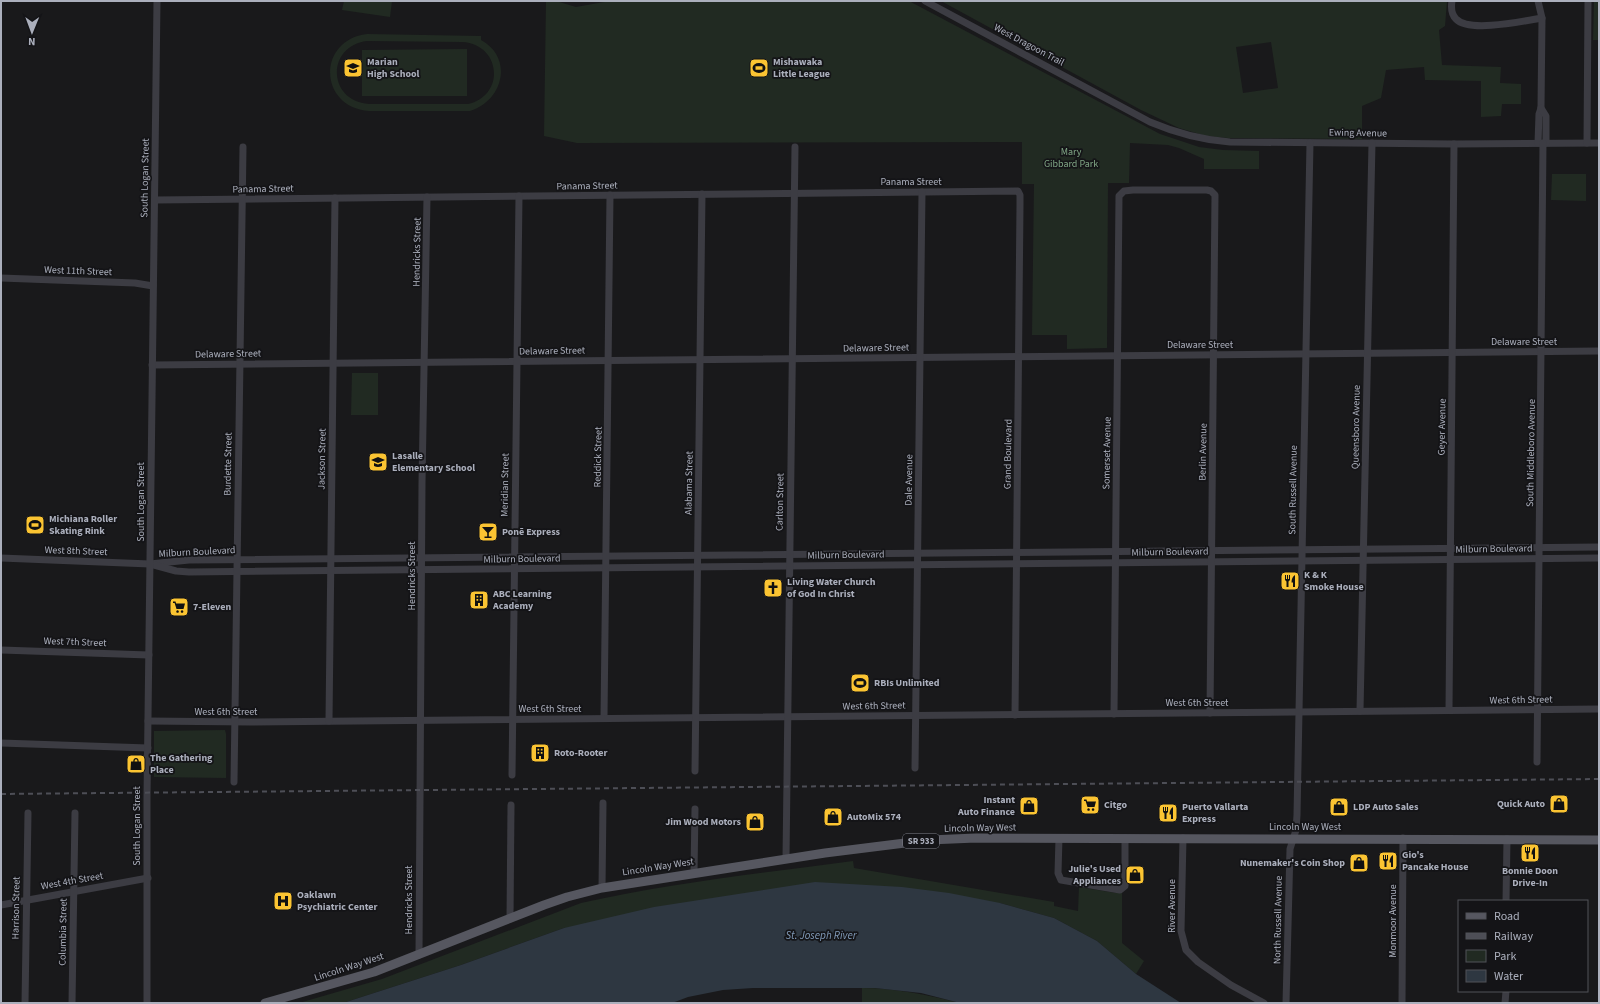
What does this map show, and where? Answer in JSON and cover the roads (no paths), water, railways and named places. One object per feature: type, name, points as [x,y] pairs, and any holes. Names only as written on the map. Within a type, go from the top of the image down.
[{"type":"main road","name":"Lincoln Way West","points":[[266,1003],[361,976],[568,897],[602,888],[786,858],[930,840],[976,838],[1403,838],[1599,840]]},
{"type":"street","name":"South Logan Street","points":[[147,1003],[148,722],[157,1]]},
{"type":"street","name":"West Dragoon Trail","points":[[926,1],[1123,107]]},
{"type":"street","points":[[1452,1],[1451,8],[1455,18],[1464,23],[1498,25],[1542,18]]},
{"type":"street","name":"South Middleboro Avenue","points":[[1537,762],[1543,143],[1539,114],[1541,108],[1542,18],[1538,1]]},
{"type":"street","points":[[1586,143],[1588,1]]},
{"type":"street","name":"Ewing Avenue","points":[[1123,107],[1165,128],[1203,139],[1230,142],[1454,144],[1599,143]]},
{"type":"street","name":"South Russell Avenue","points":[[1294,838],[1297,823],[1310,143]]},
{"type":"street","name":"Queensboro Avenue","points":[[1360,711],[1372,143]]},
{"type":"street","name":"Geyer Avenue","points":[[1449,710],[1454,144]]},
{"type":"street","name":"Burdette Street","points":[[234,782],[243,147]]},
{"type":"street","name":"Carlton Street","points":[[786,858],[795,147]]},
{"type":"street","name":"Somerset Avenue","points":[[1114,714],[1119,196],[1124,190],[1207,190],[1214,192]]},
{"type":"street","name":"Panama Street","points":[[154,200],[922,192],[1019,193]]},
{"type":"street","name":"Dale Avenue","points":[[915,768],[922,192]]},
{"type":"street","name":"Berlin Avenue","points":[[1210,713],[1216,199],[1214,192]]},
{"type":"street","name":"Grand Boulevard","points":[[1015,715],[1019,356],[1019,193]]},
{"type":"street","name":"Alabama Street","points":[[695,771],[702,194]]},
{"type":"street","name":"Reddick Street","points":[[604,718],[610,195]]},
{"type":"street","name":"Meridian Street","points":[[512,775],[519,196]]},
{"type":"street","name":"Hendricks Street","points":[[419,955],[420,720],[428,197]]},
{"type":"street","name":"Jackson Street","points":[[329,721],[335,198]]},
{"type":"street","name":"West 11th Street","points":[[1,278],[128,283],[153,286]]},
{"type":"street","name":"Delaware Street","points":[[152,365],[1599,351]]},
{"type":"street","name":"Milburn Boulevard","points":[[150,564],[189,560],[1599,547]]},
{"type":"street","name":"West 8th Street","points":[[1,558],[150,564]]},
{"type":"street","name":"Milburn Boulevard","points":[[150,564],[176,571],[331,571],[1599,558]]},
{"type":"street","name":"West 7th Street","points":[[1,650],[149,655]]},
{"type":"street","name":"West 6th Street","points":[[148,722],[1599,709]]},
{"type":"street","points":[[1,743],[148,748]]},
{"type":"street","points":[[602,888],[603,803]]},
{"type":"street","points":[[510,919],[511,805]]},
{"type":"street","points":[[694,873],[695,809]]},
{"type":"street","name":"Harrison Street","points":[[25,1003],[28,813]]},
{"type":"street","name":"Columbia Street","points":[[72,1003],[75,813]]},
{"type":"street","points":[[1059,838],[1058,874],[1061,880],[1118,890],[1122,889],[1124,886],[1125,838]]},
{"type":"street","name":"River Avenue","points":[[1183,838],[1181,931],[1186,950],[1203,966],[1237,989],[1264,1003]]},
{"type":"street","name":"North Russell Avenue","points":[[1286,1003],[1290,849],[1294,838]]},
{"type":"street","name":"Monmoor Avenue","points":[[1402,1003],[1403,838]]},
{"type":"street","points":[[1506,900],[1507,839]]},
{"type":"street","name":"West 4th Street","points":[[1,905],[148,878]]},
{"type":"street","points":[[1505,1003],[1506,992]]},
{"type":"water","name":"St. Joseph River","points":[[815,882],[902,887],[949,893],[1000,903],[1054,918],[1097,941],[1136,974],[1181,1003],[960,1003],[921,993],[875,988],[753,988],[723,990],[688,997],[672,1003],[343,1003],[461,965],[564,928],[654,907]]},
{"type":"railway","points":[[1,794],[1599,779]]},
{"type":"place","name":"Marian High School","points":[[353,68]]},
{"type":"place","name":"Mishawaka Little League","points":[[759,68]]},
{"type":"place","name":"Lasalle Elementary School","points":[[378,462]]},
{"type":"place","name":"Michiana Roller Skating Rink","points":[[35,525]]},
{"type":"place","name":"Ponē Express","points":[[488,532]]},
{"type":"place","name":"K & K Smoke House","points":[[1290,581]]},
{"type":"place","name":"Living Water Church of God In Christ","points":[[773,588]]},
{"type":"place","name":"ABC Learning Academy","points":[[479,600]]},
{"type":"place","name":"7-Eleven","points":[[179,607]]},
{"type":"place","name":"RBIs Unlimited","points":[[860,683]]},
{"type":"place","name":"Roto-Rooter","points":[[540,753]]},
{"type":"place","name":"The Gathering Place","points":[[136,764]]},
{"type":"place","name":"Quick Auto","points":[[1559,804]]},
{"type":"place","name":"Citgo","points":[[1090,805]]},
{"type":"place","name":"Instant Auto Finance","points":[[1029,806]]},
{"type":"place","name":"LDP Auto Sales","points":[[1339,807]]},
{"type":"place","name":"Puerto Vallarta Express","points":[[1168,813]]},
{"type":"place","name":"AutoMix 574","points":[[833,817]]},
{"type":"place","name":"Jim Wood Motors","points":[[755,822]]},
{"type":"place","name":"Bonnie Doon Drive-In","points":[[1530,853]]},
{"type":"place","name":"Gio's Pancake House","points":[[1388,861]]},
{"type":"place","name":"Nunemaker's Coin Shop","points":[[1359,863]]},
{"type":"place","name":"Julie's Used Appliances","points":[[1135,875]]},
{"type":"place","name":"Oaklawn Psychiatric Center","points":[[283,901]]},
{"type":"park label","name":"Mary Gibbard Park","points":[[1071,158]]}]
